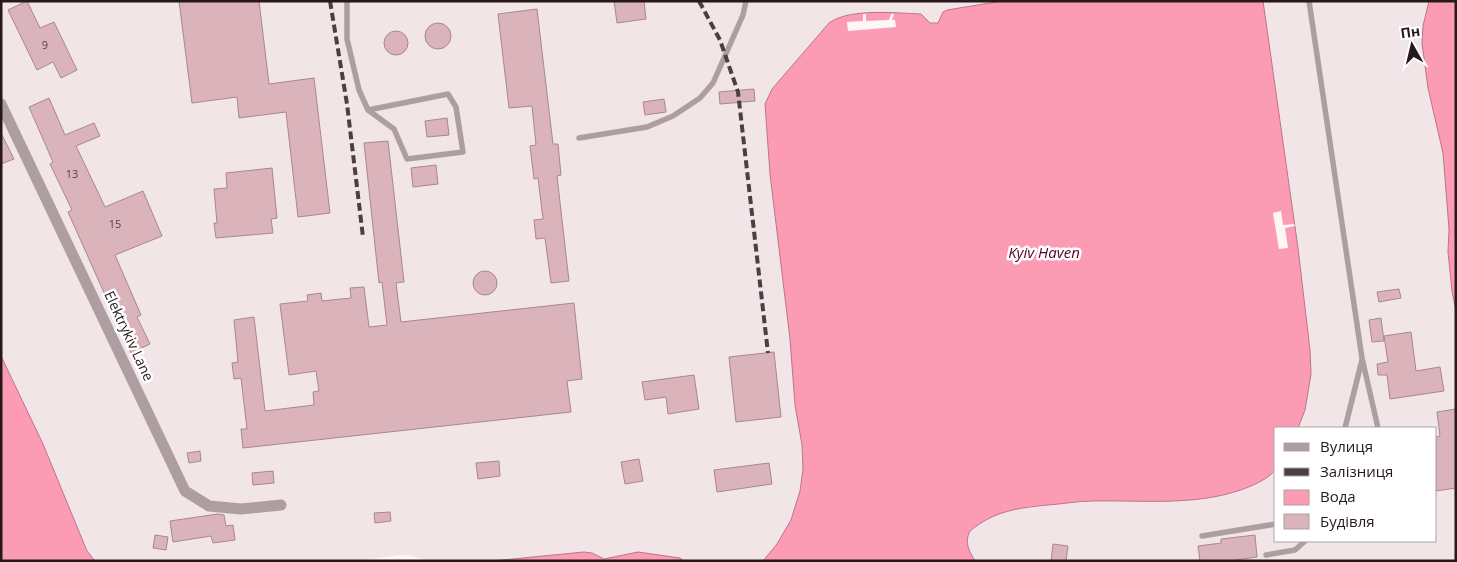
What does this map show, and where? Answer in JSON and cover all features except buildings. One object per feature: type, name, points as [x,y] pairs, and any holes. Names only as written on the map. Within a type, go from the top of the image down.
[{"type":"street","name":"Elektrykiv Lane","points":[[1,104],[185,491],[209,506],[241,509],[281,505]]},
{"type":"lane","points":[[347,1],[347,38],[358,90],[368,110],[394,129],[407,158],[463,152],[456,107],[448,94],[368,110]]},
{"type":"lane","points":[[578,138],[647,127],[673,116],[700,98],[712,83],[743,15],[746,1]]},
{"type":"lane","points":[[1309,1],[1362,358],[1378,427]]},
{"type":"lane","points":[[1345,427],[1362,358]]},
{"type":"lane","points":[[1202,536],[1274,524]]},
{"type":"lane","points":[[1266,555],[1295,550],[1304,542]]},
{"type":"shaded area","points":[[1,1],[1002,1],[947,10],[941,15],[938,23],[934,24],[930,24],[920,14],[905,13],[863,14],[829,23],[772,89],[765,104],[770,174],[790,339],[795,405],[802,445],[803,469],[800,491],[791,520],[777,544],[763,561],[684,561],[680,558],[625,554],[604,559],[592,553],[584,552],[492,561],[427,561],[401,555],[357,561],[95,561],[87,551],[43,444],[1,356]]},
{"type":"shaded area","points":[[1263,1],[1429,1],[1423,26],[1422,43],[1433,111],[1443,153],[1449,229],[1448,252],[1456,311],[1456,561],[975,561],[970,553],[967,542],[970,531],[993,516],[1016,509],[1092,501],[1138,502],[1202,498],[1225,494],[1274,472],[1274,542],[1437,542],[1437,427],[1298,427],[1305,410],[1311,374],[1298,248]]},
{"type":"water","name":"Kyiv Haven","points":[[1002,1],[1263,1],[1298,248],[1310,350],[1311,374],[1305,410],[1298,427],[1274,427],[1274,472],[1251,486],[1232,493],[1193,500],[1082,501],[1006,512],[988,519],[970,531],[967,543],[975,561],[763,561],[777,544],[791,520],[800,491],[803,469],[802,445],[795,405],[790,339],[770,174],[765,104],[772,89],[829,23],[838,18],[860,13],[921,14],[930,23],[938,23],[943,12]]},
{"type":"water","points":[[1429,1],[1456,1],[1456,311],[1448,252],[1449,229],[1443,153],[1428,88],[1422,43],[1423,26]]},
{"type":"water","points":[[1,356],[43,444],[87,551],[95,561],[1,561]]},
{"type":"water","points":[[584,552],[592,553],[604,559],[638,552],[680,558],[684,561],[492,561]]},
{"type":"pier","points":[[863,14],[866,14],[866,21],[889,20],[891,14],[894,14],[892,20],[895,20],[896,27],[848,31],[847,22],[863,21]]},
{"type":"pier","points":[[1281,211],[1283,225],[1294,224],[1295,226],[1285,228],[1288,248],[1279,249],[1273,213]]},
{"type":"railway","points":[[330,1],[347,104],[363,237]]},
{"type":"railway","points":[[699,1],[720,40],[738,92],[768,353]]}]
